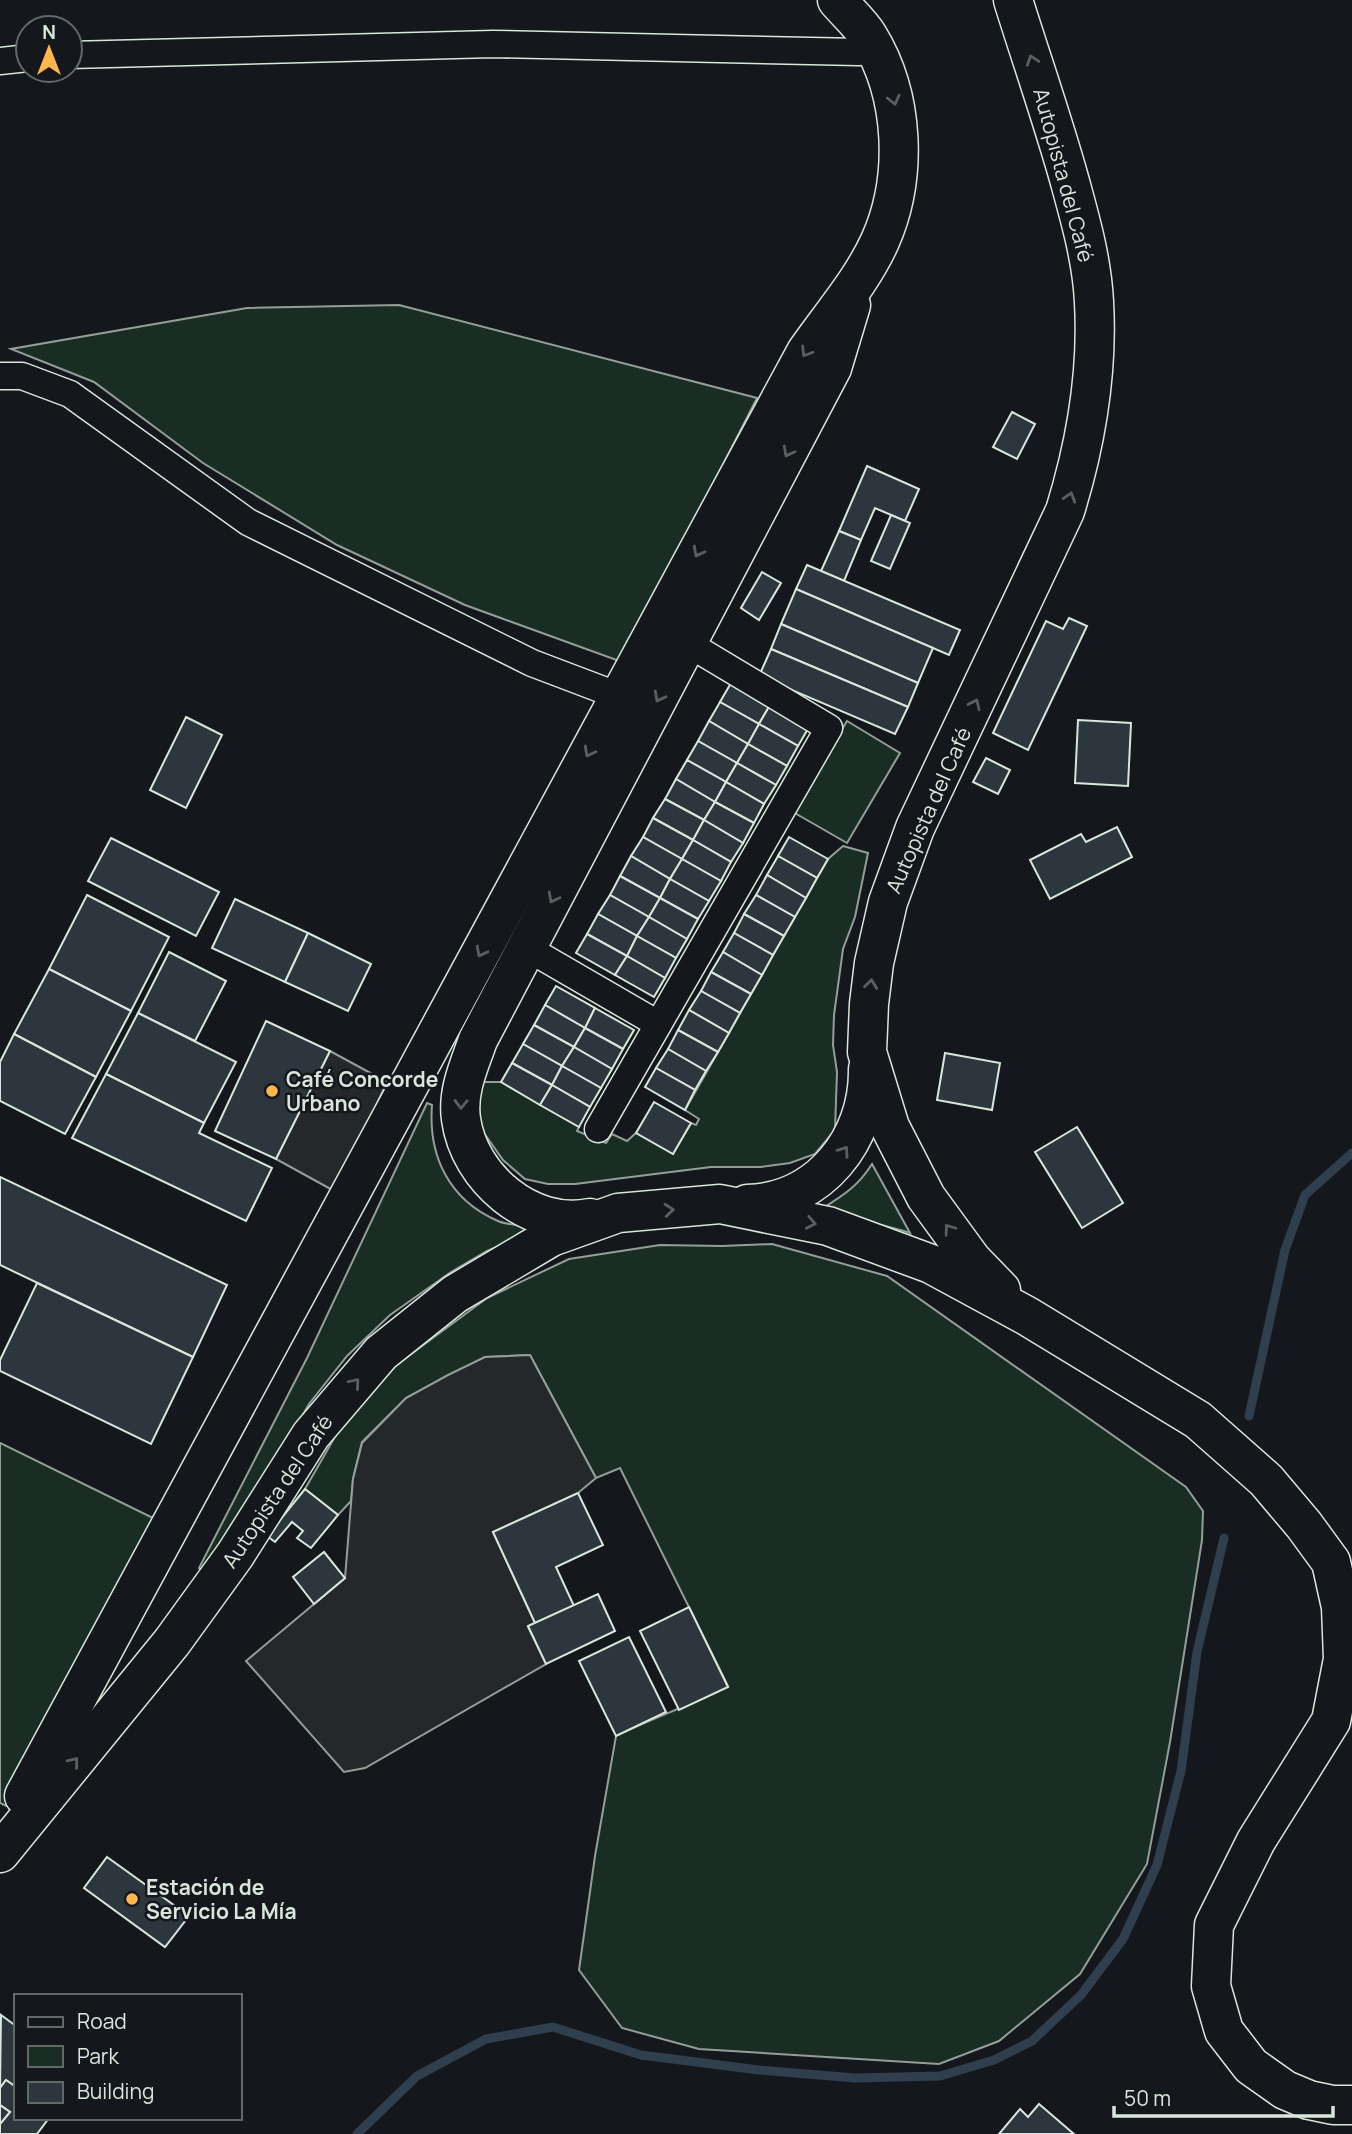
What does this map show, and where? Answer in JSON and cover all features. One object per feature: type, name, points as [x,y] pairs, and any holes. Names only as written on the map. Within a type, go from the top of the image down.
[{"type":"highway","points":[[0,1841],[806,352],[880,241],[897,187],[898,119],[890,85],[876,49],[866,33],[837,0]]},
{"type":"highway","name":"Autopista del Café","points":[[1013,0],[1062,153],[1086,241],[1094,301],[1094,378],[1081,458],[1065,511],[915,828],[888,902],[874,963],[867,1052],[890,1127],[926,1197],[972,1260],[1027,1316]]},
{"type":"highway","points":[[618,1213],[582,1220],[552,1217],[517,1203],[498,1189],[480,1168],[468,1146],[461,1118],[461,1086],[478,1040],[832,368],[859,276]]},
{"type":"highway","points":[[720,1204],[761,1203],[800,1191],[833,1166],[856,1132],[868,1094],[867,1052]]},
{"type":"highway","name":"Autopista del Café","points":[[0,1853],[172,1642],[235,1555],[311,1435],[381,1353],[455,1294],[551,1237],[618,1213],[720,1204],[828,1226],[931,1264],[1027,1316]]},
{"type":"highway","points":[[1027,1316],[1198,1420],[1266,1480],[1331,1562],[1341,1607],[1343,1659],[1331,1721],[1256,1841],[1214,1925],[1210,1986],[1224,2031],[1251,2066],[1285,2090],[1309,2100],[1333,2105],[1352,2105]]},
{"type":"street","points":[[84,55],[493,44],[859,52],[876,49]]},
{"type":"street","points":[[0,376],[22,376],[71,394],[248,522],[532,663],[619,696]]},
{"type":"street","points":[[598,1129],[829,728],[687,643]]},
{"type":"street","points":[[527,948],[658,1024]]},
{"type":"green space","points":[[399,305],[757,398],[622,662],[465,605],[337,545],[203,463],[94,382],[11,349],[247,308]]},
{"type":"green space","points":[[847,721],[900,753],[847,843],[793,812]]},
{"type":"green space","points":[[843,846],[868,853],[855,917],[843,949],[834,1015],[833,1045],[837,1072],[835,1130],[815,1154],[790,1163],[761,1167],[711,1167],[575,1184],[548,1184],[525,1179],[503,1160],[474,1119],[479,1082],[501,1082],[579,1127],[577,1131],[606,1143],[612,1134],[627,1141],[636,1133],[673,1154],[691,1123],[696,1125],[699,1119],[685,1110],[828,859]]},
{"type":"green space","points":[[427,1103],[432,1105],[438,1159],[455,1189],[466,1201],[498,1221],[530,1227],[521,1237],[487,1251],[451,1272],[390,1315],[347,1356],[309,1404],[263,1484],[206,1572],[199,1568],[307,1358]]},
{"type":"green space","points":[[872,1164],[910,1233],[823,1208],[850,1189]]},
{"type":"green space","points":[[772,1244],[887,1276],[1186,1487],[1203,1511],[1202,1540],[1170,1742],[1147,1864],[1080,1974],[999,2041],[939,2064],[699,2049],[622,2028],[579,1970],[616,1736],[728,1686],[620,1468],[596,1478],[530,1355],[485,1357],[406,1398],[362,1442],[351,1501],[338,1515],[305,1489],[340,1428],[395,1366],[487,1298],[569,1259],[660,1245]]},
{"type":"green space","points":[[0,1443],[155,1519],[6,1806],[0,1803]]},
{"type":"shaded area","points":[[330,1051],[387,1082],[336,1192],[276,1159]]},
{"type":"shaded area","points":[[530,1355],[596,1478],[578,1493],[493,1532],[535,1623],[528,1627],[546,1664],[365,1768],[344,1772],[246,1661],[345,1578],[353,1479],[362,1443],[406,1398],[448,1375],[485,1357]]},
{"type":"building","points":[[1012,412],[1035,424],[1017,459],[993,447]]},
{"type":"building","points":[[867,466],[919,489],[905,521],[875,508],[861,540],[839,531]]},
{"type":"building","points":[[891,515],[910,523],[890,569],[871,561]]},
{"type":"building","points":[[839,531],[861,540],[844,581],[821,571]]},
{"type":"building","points":[[807,565],[960,630],[949,655],[796,589]]},
{"type":"building","points":[[762,572],[781,583],[759,620],[741,608]]},
{"type":"building","points":[[796,589],[933,648],[918,683],[781,624]]},
{"type":"building","points":[[1069,618],[1087,626],[1028,750],[993,733],[1046,621],[1063,629]]},
{"type":"building","points":[[781,624],[918,683],[908,707],[771,649]]},
{"type":"building","points":[[771,649],[908,707],[895,734],[759,676]]},
{"type":"building","points":[[731,683],[770,705],[759,724],[720,702]]},
{"type":"building","points":[[720,702],[759,724],[748,744],[709,721]]},
{"type":"building","points":[[770,705],[809,727],[798,746],[759,724]]},
{"type":"building","points":[[186,717],[222,735],[186,808],[150,790]]},
{"type":"building","points":[[1078,720],[1131,723],[1128,786],[1075,783]]},
{"type":"building","points":[[709,721],[748,744],[737,763],[698,741]]},
{"type":"building","points":[[759,724],[798,746],[787,766],[748,744]]},
{"type":"building","points":[[698,741],[737,763],[726,782],[687,760]]},
{"type":"building","points":[[748,744],[787,766],[776,785],[737,763]]},
{"type":"building","points":[[986,758],[1010,770],[998,794],[973,782]]},
{"type":"building","points":[[687,760],[726,782],[715,802],[676,779]]},
{"type":"building","points":[[737,763],[776,785],[764,804],[726,782]]},
{"type":"building","points":[[676,779],[715,802],[704,820],[665,799]]},
{"type":"building","points":[[726,782],[764,804],[754,823],[715,802]]},
{"type":"building","points":[[665,799],[704,820],[693,840],[653,818]]},
{"type":"building","points":[[715,802],[754,823],[743,843],[704,820]]},
{"type":"building","points":[[653,818],[693,840],[682,859],[643,837]]},
{"type":"building","points":[[704,820],[743,843],[731,862],[693,840]]},
{"type":"building","points":[[1117,827],[1132,857],[1050,899],[1030,860],[1081,834],[1086,842]]},
{"type":"building","points":[[643,837],[682,859],[670,879],[631,856]]},
{"type":"building","points":[[789,837],[828,859],[817,878],[778,856]]},
{"type":"building","points":[[111,838],[219,892],[196,936],[88,881]]},
{"type":"building","points":[[693,840],[731,862],[721,881],[682,859]]},
{"type":"building","points":[[631,856],[670,879],[660,898],[620,876]]},
{"type":"building","points":[[778,856],[817,878],[806,898],[767,875]]},
{"type":"building","points":[[682,859],[721,881],[709,901],[670,879]]},
{"type":"building","points":[[767,875],[806,898],[795,917],[756,895]]},
{"type":"building","points":[[620,876],[660,898],[649,917],[610,895]]},
{"type":"building","points":[[670,879],[709,901],[698,919],[660,898]]},
{"type":"building","points":[[87,895],[169,937],[131,1011],[49,969]]},
{"type":"building","points":[[610,895],[649,917],[637,936],[598,914]]},
{"type":"building","points":[[756,895],[795,917],[784,936],[744,914]]},
{"type":"building","points":[[660,898],[698,919],[687,939],[649,917]]},
{"type":"building","points":[[235,899],[308,933],[285,982],[212,948]]},
{"type":"building","points":[[598,914],[637,936],[627,956],[587,934]]},
{"type":"building","points":[[744,914],[784,936],[773,955],[734,933]]},
{"type":"building","points":[[649,917],[687,939],[676,958],[637,936]]},
{"type":"building","points":[[308,933],[371,964],[348,1011],[285,982]]},
{"type":"building","points":[[734,933],[773,955],[762,975],[723,952]]},
{"type":"building","points":[[587,934],[627,956],[615,975],[576,953]]},
{"type":"building","points":[[637,936],[676,958],[665,978],[627,956]]},
{"type":"building","points":[[169,952],[226,981],[195,1041],[138,1013]]},
{"type":"building","points":[[723,952],[762,975],[751,994],[711,972]]},
{"type":"building","points":[[627,956],[665,978],[654,997],[615,975]]},
{"type":"building","points":[[49,969],[131,1011],[96,1077],[14,1034]]},
{"type":"building","points":[[711,972],[751,994],[740,1013],[701,991]]},
{"type":"building","points":[[556,986],[595,1008],[585,1028],[545,1005]]},
{"type":"building","points":[[701,991],[740,1013],[729,1033],[689,1010]]},
{"type":"building","points":[[545,1005],[585,1028],[574,1047],[534,1025]]},
{"type":"building","points":[[595,1008],[634,1030],[623,1049],[585,1028]]},
{"type":"building","points":[[689,1010],[729,1033],[718,1052],[678,1030]]},
{"type":"building","points":[[138,1013],[236,1062],[204,1123],[106,1074]]},
{"type":"building","name":"Café Concorde Urbano","points":[[266,1021],[330,1051],[276,1159],[215,1131]]},
{"type":"building","points":[[534,1025],[574,1047],[562,1066],[523,1044]]},
{"type":"building","points":[[585,1028],[623,1049],[612,1069],[574,1047]]},
{"type":"building","points":[[678,1030],[718,1052],[706,1071],[668,1049]]},
{"type":"building","points":[[14,1034],[96,1077],[65,1134],[0,1101],[0,1062]]},
{"type":"building","points":[[523,1044],[562,1066],[552,1085],[512,1063]]},
{"type":"building","points":[[574,1047],[612,1069],[601,1088],[562,1066]]},
{"type":"building","points":[[668,1049],[706,1071],[695,1090],[656,1068]]},
{"type":"building","points":[[945,1053],[1000,1063],[992,1110],[937,1100]]},
{"type":"building","points":[[512,1063],[552,1085],[540,1105],[501,1082]]},
{"type":"building","points":[[562,1066],[601,1088],[590,1107],[552,1085]]},
{"type":"building","points":[[656,1068],[695,1090],[685,1110],[645,1087]]},
{"type":"building","points":[[106,1074],[204,1123],[199,1133],[272,1168],[246,1221],[72,1138]]},
{"type":"building","points":[[552,1085],[590,1107],[579,1127],[540,1105]]},
{"type":"building","points":[[654,1102],[691,1123],[673,1154],[636,1133]]},
{"type":"building","points":[[1077,1127],[1123,1203],[1082,1228],[1035,1152]]},
{"type":"building","points":[[0,1177],[227,1285],[193,1357],[0,1265]]},
{"type":"building","points":[[37,1283],[193,1357],[151,1444],[0,1371],[0,1360]]},
{"type":"building","points":[[305,1489],[338,1515],[311,1548],[297,1538],[303,1531],[292,1522],[275,1542],[267,1536]]},
{"type":"building","points":[[578,1493],[603,1545],[556,1567],[574,1606],[535,1623],[493,1532]]},
{"type":"building","points":[[324,1552],[345,1578],[314,1604],[293,1577]]},
{"type":"building","points":[[598,1594],[615,1631],[546,1664],[528,1626]]},
{"type":"building","points":[[689,1607],[728,1687],[679,1710],[640,1631]]},
{"type":"building","points":[[629,1637],[666,1712],[616,1736],[579,1661]]},
{"type":"building","name":"Estación de Servicio La Mía","points":[[107,1857],[189,1916],[165,1947],[84,1888]]},
{"type":"building","points":[[1,2015],[14,2025],[14,2086],[6,2080],[0,2088]]},
{"type":"building","points":[[6,2080],[14,2086],[14,2120],[48,2120],[37,2134],[0,2134],[0,2124],[10,2112],[0,2105],[0,2088]]},
{"type":"building","points":[[1039,2104],[1074,2134],[999,2134],[1020,2109],[1028,2117]]},
{"type":"building","points":[[0,2105],[10,2112],[0,2124]]},
{"type":"waterway","points":[[1249,1416],[1285,1250],[1305,1195],[1352,1153]]},
{"type":"waterway","points":[[357,2134],[417,2076],[486,2039],[553,2027],[641,2055],[759,2070],[855,2078],[940,2076],[994,2060],[1032,2041],[1081,1995],[1123,1939],[1157,1865],[1181,1771],[1197,1652],[1224,1538]]},
{"type":"place","name":"Café Concorde Urbano","points":[[272,1091]]},
{"type":"place","name":"Estación de Servicio La Mía","points":[[132,1899]]}]
